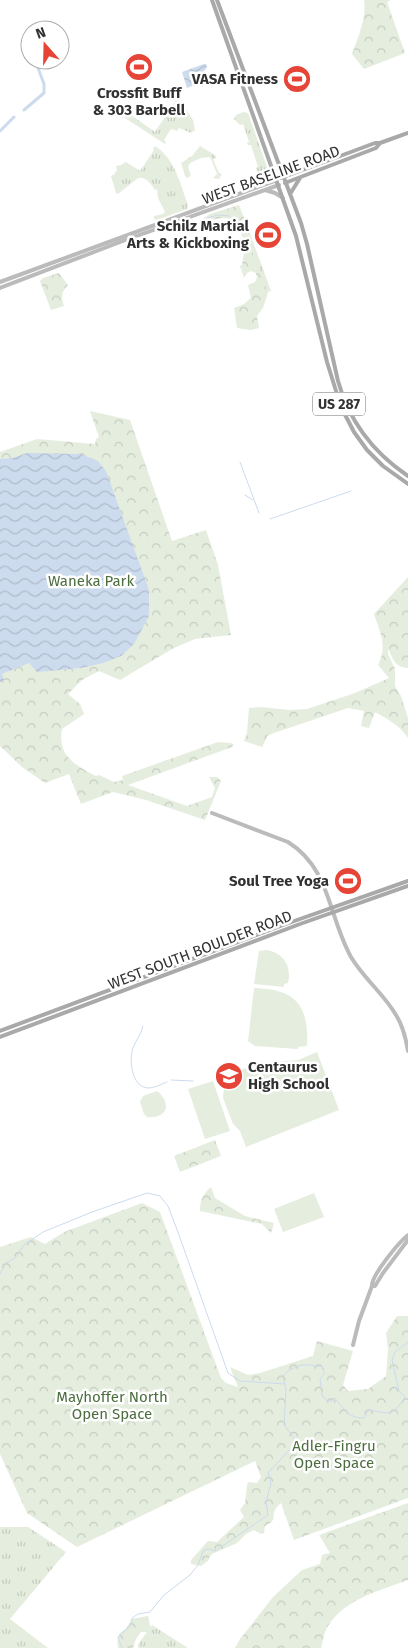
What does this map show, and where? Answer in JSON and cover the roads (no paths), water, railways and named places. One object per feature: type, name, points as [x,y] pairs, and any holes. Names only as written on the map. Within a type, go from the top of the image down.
[{"type":"main road","name":"US 287","points":[[212,0],[300,248],[334,390],[341,408],[354,432],[367,450],[387,469],[408,484]]},
{"type":"main road","name":"US 287","points":[[218,0],[307,244],[337,374],[348,408],[372,445],[408,476]]},
{"type":"main road","name":"WEST BASELINE ROAD","points":[[0,288],[120,242],[300,178],[376,148],[380,144],[408,133]]},
{"type":"main road","name":"WEST BASELINE ROAD","points":[[0,282],[375,143],[380,144]]},
{"type":"main road","points":[[279,164],[296,172]]},
{"type":"main road","points":[[265,184],[273,169]]},
{"type":"main road","points":[[290,194],[300,178]]},
{"type":"main road","points":[[265,190],[283,198]]},
{"type":"main road","points":[[212,813],[272,835],[296,847],[304,854],[317,870],[352,958],[366,979],[396,1014],[404,1031],[408,1051]]},
{"type":"main road","name":"WEST SOUTH BOULDER ROAD","points":[[0,1031],[408,881]]},
{"type":"main road","name":"WEST SOUTH BOULDER ROAD","points":[[0,1037],[408,886]]},
{"type":"main road","points":[[353,1345],[359,1321],[372,1286],[371,1282],[408,1235]]},
{"type":"main road","points":[[372,1286],[375,1286],[408,1240]]},
{"type":"water","points":[[204,64],[207,67],[197,84],[187,88],[182,72]]},
{"type":"water","points":[[27,453],[81,454],[98,461],[106,471],[149,590],[149,616],[134,644],[121,656],[103,663],[81,668],[37,672],[29,663],[2,674],[4,681],[0,682],[0,459],[13,458]]},
{"type":"waterway","points":[[24,110],[44,93],[44,84],[39,70]]},
{"type":"waterway","points":[[0,131],[14,117]]},
{"type":"waterway","points":[[208,218],[218,215],[229,216]]},
{"type":"waterway","points":[[240,462],[259,513]]},
{"type":"waterway","points":[[270,519],[351,491]]},
{"type":"waterway","points":[[245,495],[253,500]]},
{"type":"waterway","points":[[143,1026],[133,1048],[131,1059],[135,1078],[138,1083],[148,1088],[167,1082]]},
{"type":"waterway","points":[[171,1080],[193,1081]]},
{"type":"waterway","points":[[0,1274],[6,1263],[15,1258],[24,1245],[43,1232],[92,1212],[147,1193],[160,1196],[168,1206],[228,1373],[240,1381],[285,1384]]},
{"type":"waterway","points":[[122,1648],[118,1637],[132,1625],[132,1618],[138,1614],[150,1612],[164,1595],[190,1575],[198,1565],[203,1551],[208,1549],[215,1551],[268,1515],[266,1502],[271,1483],[268,1473],[293,1446],[294,1438],[284,1425],[286,1390],[283,1376],[298,1366],[321,1366],[324,1369],[324,1374],[320,1379],[322,1395],[327,1401],[332,1401],[335,1398],[350,1415],[359,1418],[364,1418],[368,1410],[390,1413],[397,1408],[405,1397],[399,1391],[392,1360],[395,1352],[408,1342]]},
{"type":"place","name":"Crossfit Buff & 303 Barbell","points":[[139,67]]},
{"type":"place","name":"VASA Fitness","points":[[297,79]]},
{"type":"place","name":"Schilz Martial Arts & Kickboxing","points":[[268,235]]},
{"type":"place","name":"Soul Tree Yoga","points":[[348,881]]},
{"type":"place","name":"Centaurus High School","points":[[229,1076]]},
{"type":"park label","name":"Waneka Park","points":[[91,581]]},
{"type":"park label","name":"Mayhoffer North Open Space","points":[[112,1406]]},
{"type":"park label","name":"Adler-Fingru Open Space","points":[[334,1454]]}]
